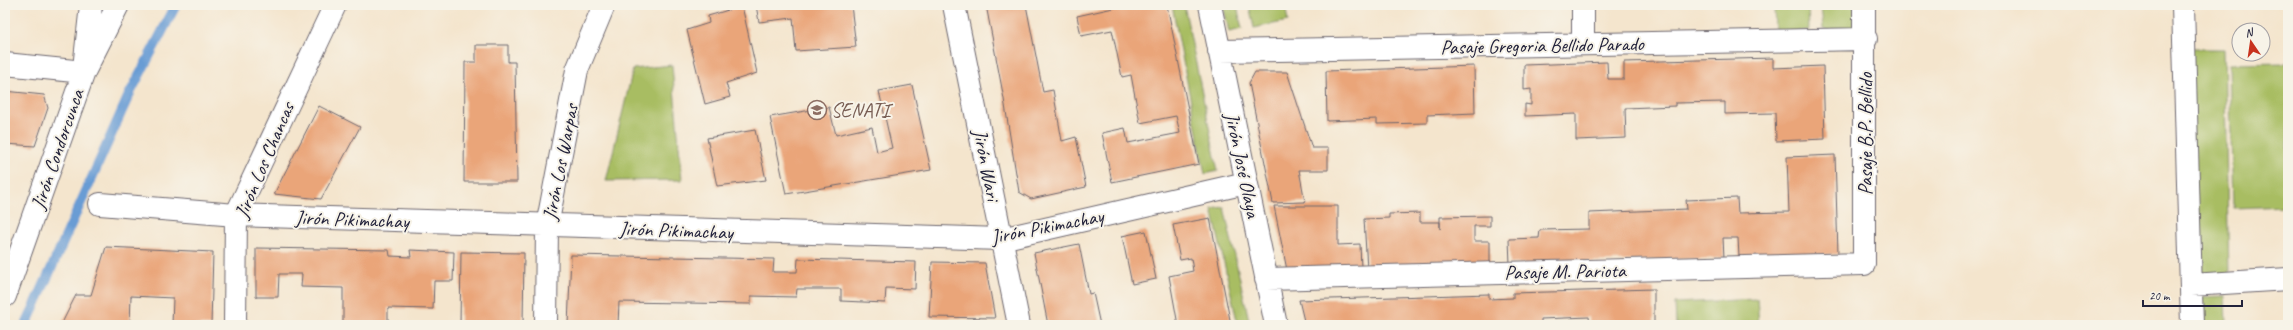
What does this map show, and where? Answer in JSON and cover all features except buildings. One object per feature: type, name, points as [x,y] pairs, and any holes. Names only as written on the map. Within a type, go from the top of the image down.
[{"type":"street","points":[[5,64],[84,72],[91,5]]},
{"type":"street","name":"Jirón Condorcunca","points":[[5,296],[84,72],[118,5]]},
{"type":"street","name":"Jirón Los Chancas","points":[[235,325],[236,215],[335,5]]},
{"type":"street","name":"Jirón Los Warpas","points":[[546,325],[547,226],[577,70],[604,5]]},
{"type":"street","name":"Jirón Wari","points":[[954,5],[1019,325]]},
{"type":"street","name":"Jirón José Olaya","points":[[1210,5],[1276,325]]},
{"type":"street","points":[[1583,5],[1584,44]]},
{"type":"street","name":"Pasaje B.P. Bellido","points":[[1864,5],[1866,39],[1864,264]]},
{"type":"street","points":[[2183,5],[2192,325]]},
{"type":"street","name":"Pasaje Gregoria Bellido Parado","points":[[1219,51],[1866,39]]},
{"type":"street","name":"Jirón Pikimachay","points":[[100,204],[236,215],[547,226],[1001,239],[1246,183]]},
{"type":"street","name":"Pasaje M. Pariota","points":[[1266,279],[1864,264]]},
{"type":"street","points":[[2191,285],[2288,279]]},
{"type":"green space","points":[[1172,5],[1184,5],[1218,171],[1205,174]]},
{"type":"green space","points":[[1223,5],[1237,5],[1242,29],[1229,32]]},
{"type":"green space","points":[[1249,5],[1285,5],[1288,21],[1254,28]]},
{"type":"green space","points":[[1774,5],[1808,5],[1809,30],[1775,34]]},
{"type":"green space","points":[[1821,5],[1856,5],[1857,29],[1835,34],[1823,28]]},
{"type":"green space","points":[[2188,49],[2224,49],[2229,275],[2193,276]]},
{"type":"green space","points":[[2288,63],[2288,206],[2233,208],[2229,64]]},
{"type":"green space","points":[[672,65],[682,180],[606,181],[633,69]]},
{"type":"green space","points":[[1224,207],[1250,325],[1238,325],[1212,209]]},
{"type":"green space","points":[[2225,296],[2226,325],[2202,325],[2201,297]]},
{"type":"green space","points":[[1757,299],[1759,325],[1676,325],[1675,303]]},
{"type":"waterway","points":[[26,325],[129,95],[176,5]]},
{"type":"place","name":"SENATI","points":[[817,110]]}]
